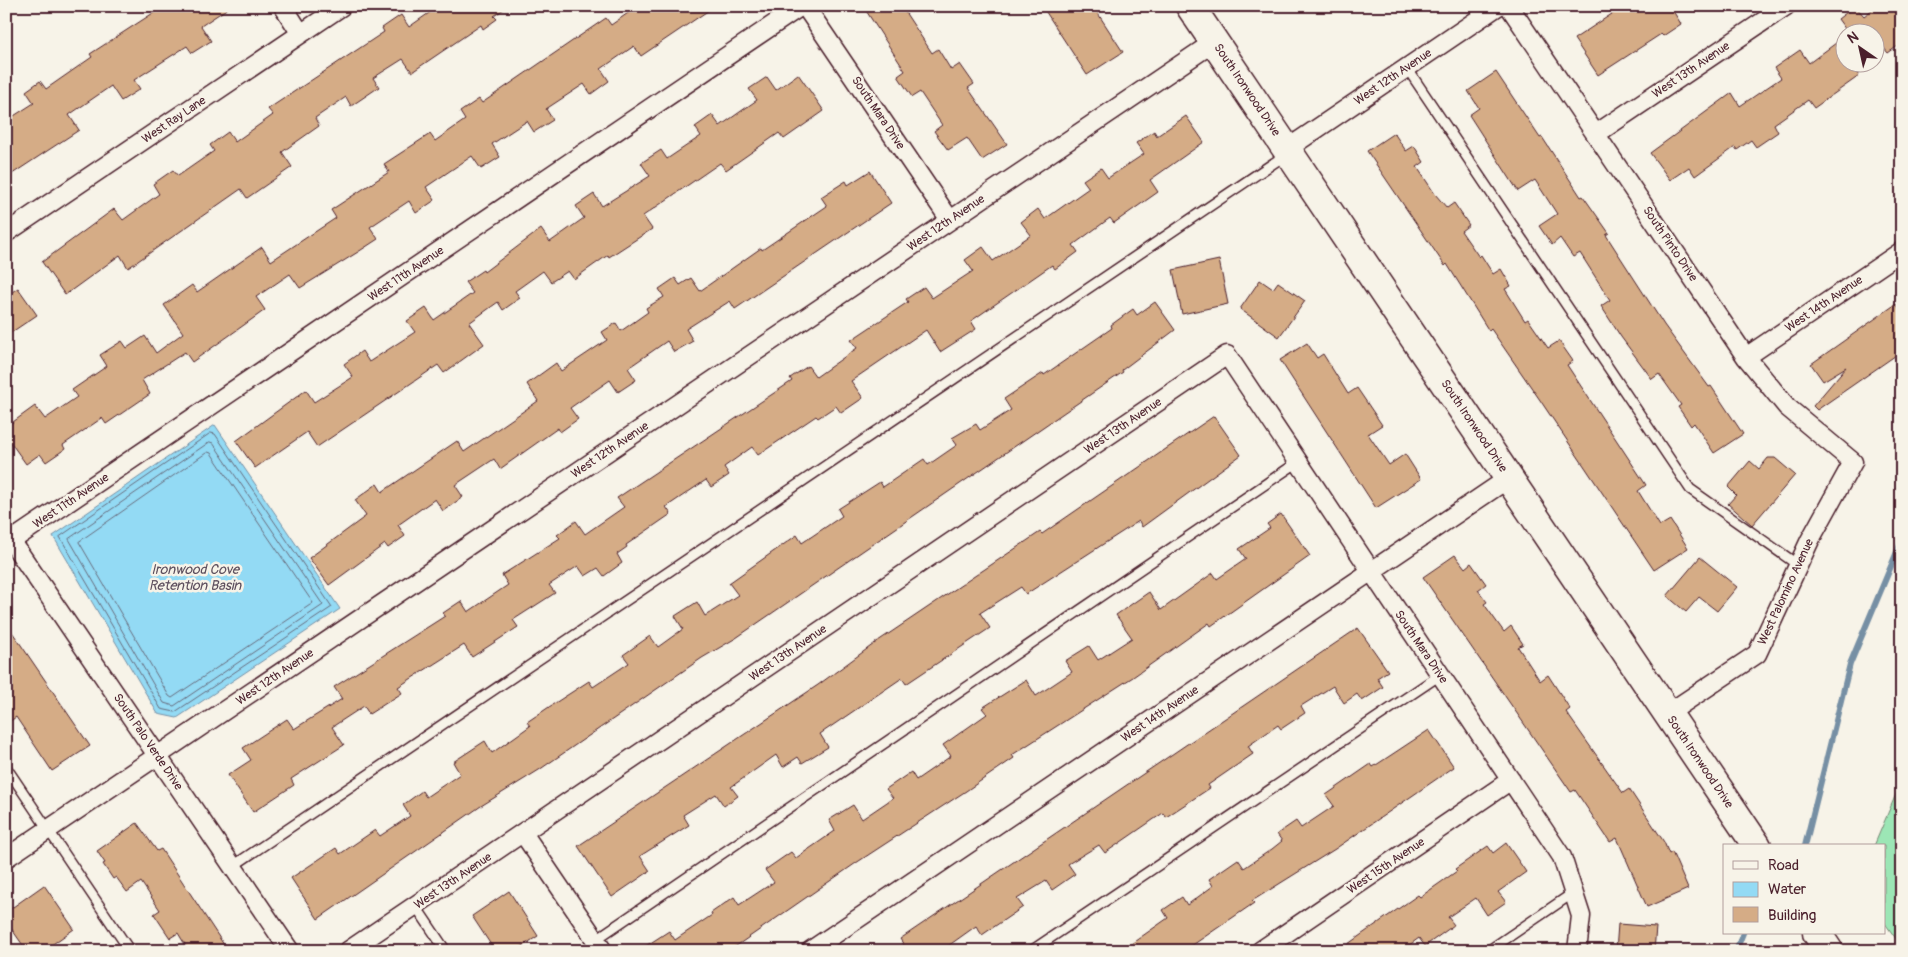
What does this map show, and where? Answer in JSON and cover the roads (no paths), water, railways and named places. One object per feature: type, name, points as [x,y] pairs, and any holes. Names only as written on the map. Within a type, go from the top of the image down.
[{"type":"main road","name":"South Ironwood Drive","points":[[1190,6],[1756,844]]},
{"type":"main road","points":[[1818,934],[1829,951]]},
{"type":"street","points":[[282,6],[301,34]]},
{"type":"street","name":"West Ray Lane","points":[[6,233],[342,6]]},
{"type":"street","name":"West 11th Avenue","points":[[9,537],[801,6]]},
{"type":"street","name":"South Mara Drive","points":[[805,6],[950,220]]},
{"type":"street","name":"West 12th Avenue","points":[[1288,151],[1498,6]]},
{"type":"street","name":"South Pinto Drive","points":[[1509,6],[1746,357],[1787,407],[1853,462]]},
{"type":"street","name":"West 13th Avenue","points":[[1596,134],[1786,6]]},
{"type":"street","name":"West 12th Avenue","points":[[6,858],[1214,42]]},
{"type":"street","name":"West 14th Avenue","points":[[1746,357],[1902,251]]},
{"type":"street","name":"South Mara Drive","points":[[1227,355],[1370,572],[1562,857],[1581,916],[1577,951]]},
{"type":"street","name":"West 13th Avenue","points":[[348,951],[1227,355]]},
{"type":"street","name":"West Palomino Avenue","points":[[1667,714],[1757,654],[1810,540],[1853,462]]},
{"type":"street","name":"West 14th Avenue","points":[[810,951],[1509,478]]},
{"type":"street","name":"South Palo Verde Drive","points":[[9,537],[290,951]]},
{"type":"street","name":"West 15th Avenue","points":[[1260,951],[1511,780]]},
{"type":"street","points":[[523,833],[599,945]]},
{"type":"lane","points":[[1406,68],[1690,489],[1798,565]]},
{"type":"lane","points":[[233,866],[1288,151]]},
{"type":"lane","points":[[599,945],[1298,462]]},
{"type":"lane","points":[[1031,951],[1440,675]]},
{"type":"lane","points":[[6,767],[130,951]]},
{"type":"lane","points":[[1488,951],[1574,893]]},
{"type":"lane","points":[[415,906],[446,951]]},
{"type":"water","name":"Ironwood Cove Retention Basin","points":[[215,425],[340,609],[177,718],[158,714],[53,536]]},
{"type":"waterway","points":[[1805,844],[1850,664],[1902,540]]},
{"type":"waterway","points":[[1736,951],[1743,934]]}]
